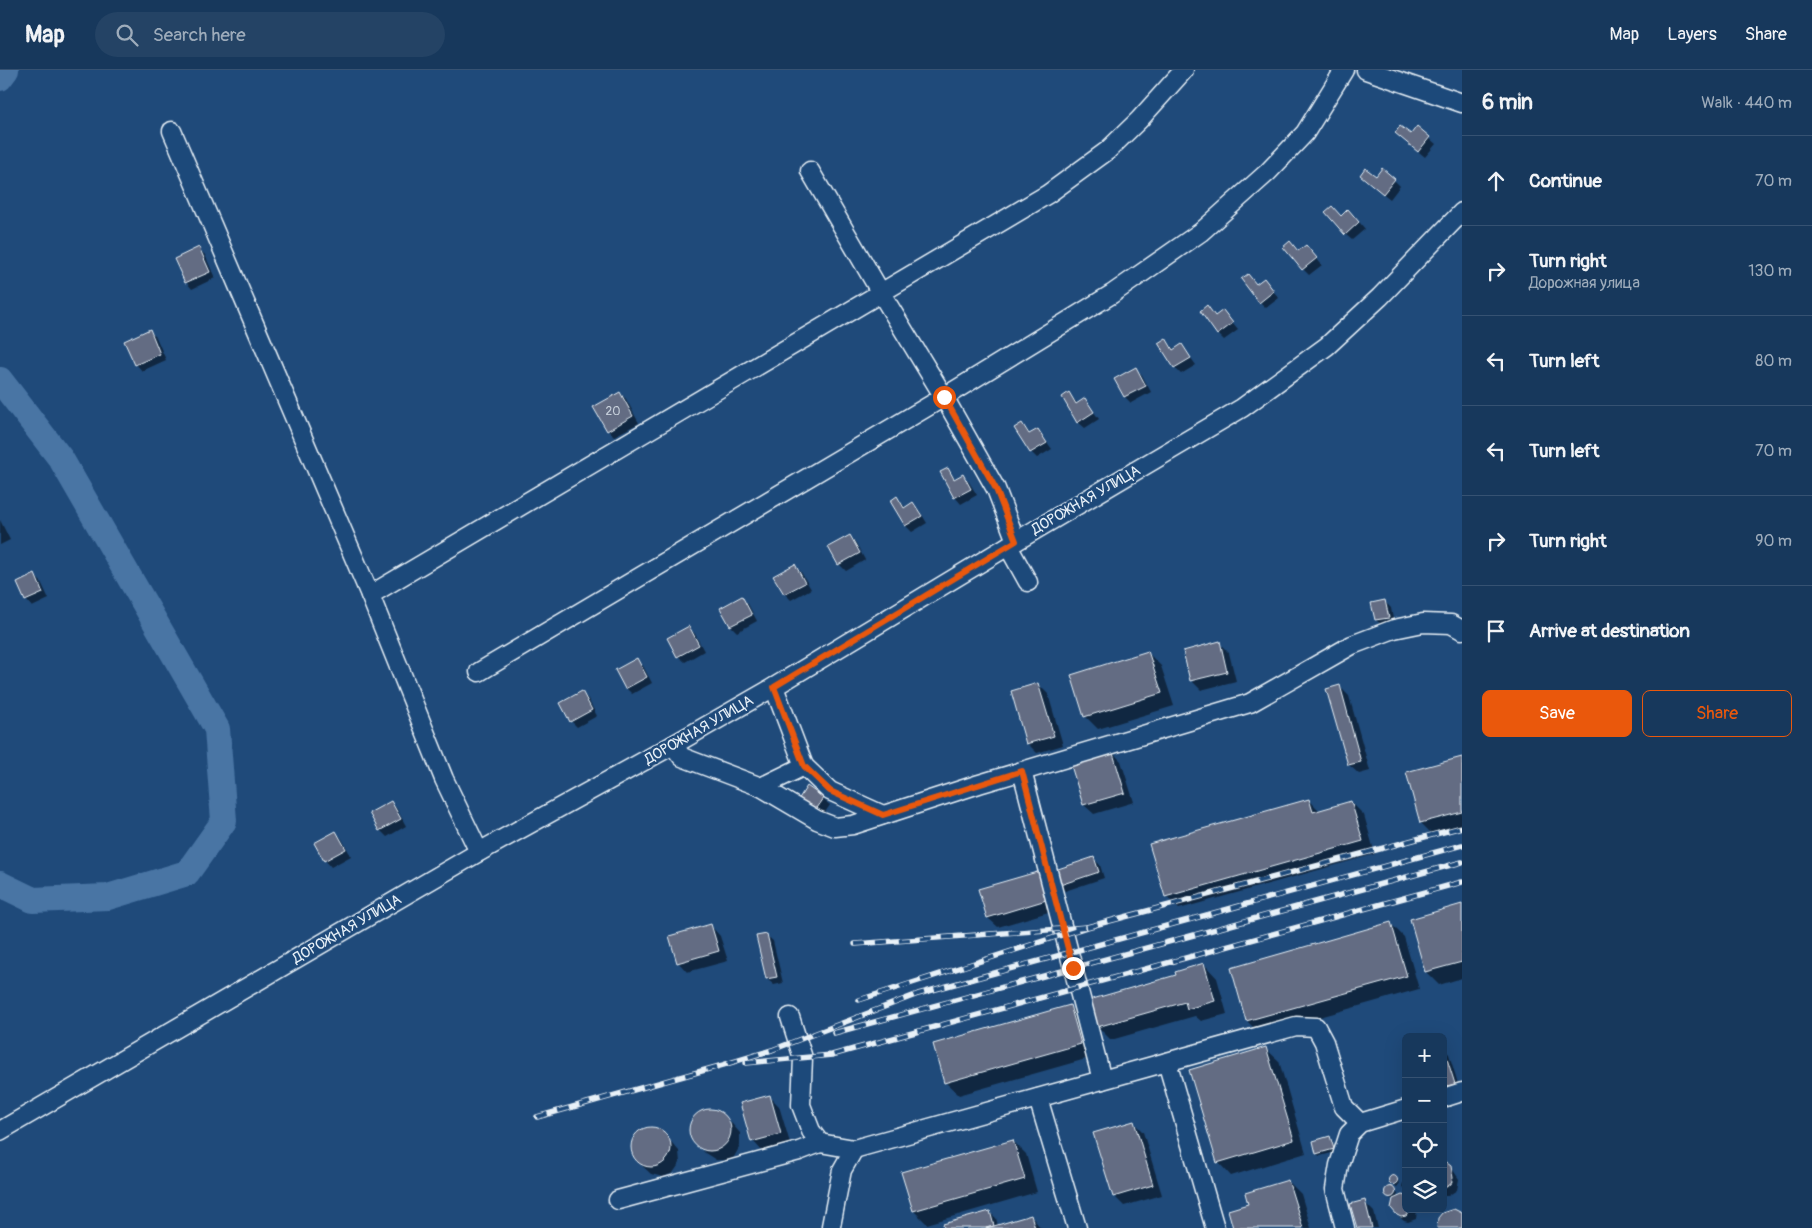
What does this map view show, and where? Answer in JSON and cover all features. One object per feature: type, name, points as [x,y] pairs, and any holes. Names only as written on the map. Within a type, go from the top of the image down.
[{"type":"street","points":[[370,595],[1048,194],[1107,151],[1139,120],[1184,70]]},
{"type":"street","points":[[479,672],[944,397],[1112,294],[1201,232],[1268,172],[1304,134],[1344,70]]},
{"type":"street","points":[[1366,70],[1462,103]]},
{"type":"street","points":[[172,131],[370,595],[444,779],[479,852]]},
{"type":"street","points":[[810,171],[944,397],[996,489],[1012,543],[1028,582]]},
{"type":"street","name":"ДОРОЖНАЯ УЛИЦА","points":[[0,1131],[479,852],[774,687],[1012,543],[1242,408],[1327,346],[1380,297],[1462,212]]},
{"type":"street","points":[[673,745],[682,757],[761,787],[817,820],[835,827],[853,825],[1022,771],[1250,702],[1352,645],[1394,629],[1423,623],[1451,624],[1462,630]]},
{"type":"street","points":[[774,687],[804,766],[830,791],[883,815]]},
{"type":"street","points":[[761,787],[804,766]]},
{"type":"street","points":[[1022,771],[1102,1080]]},
{"type":"street","points":[[790,1017],[803,1058],[801,1105],[810,1131],[820,1143]]},
{"type":"street","points":[[618,1200],[799,1151],[820,1143],[854,1149],[1296,1026],[1316,1027],[1324,1042],[1344,1107],[1360,1123]]},
{"type":"street","points":[[1167,1062],[1215,1228]]},
{"type":"street","points":[[1447,1097],[1462,1092]]},
{"type":"street","points":[[1038,1098],[1077,1228]]},
{"type":"street","points":[[1345,1228],[1334,1189],[1338,1165],[1349,1134],[1360,1123],[1402,1110]]},
{"type":"street","points":[[831,1226],[842,1170],[854,1149]]},
{"type":"building","points":[[1400,126],[1411,134],[1417,126],[1430,137],[1418,152],[1395,133]]},
{"type":"building","points":[[1365,168],[1376,176],[1382,168],[1395,179],[1383,194],[1360,175]]},
{"type":"building","points":[[1332,206],[1341,216],[1348,209],[1359,222],[1345,235],[1325,212]]},
{"type":"building","points":[[1290,241],[1298,251],[1306,245],[1317,258],[1302,270],[1283,247]]},
{"type":"building","points":[[199,247],[210,272],[185,283],[174,259]]},
{"type":"building","points":[[1248,274],[1256,284],[1264,278],[1274,291],[1259,303],[1241,279]]},
{"type":"building","points":[[1207,305],[1215,316],[1223,310],[1233,323],[1217,335],[1200,311]]},
{"type":"building","points":[[150,329],[160,354],[135,365],[124,341]]},
{"type":"building","points":[[1166,338],[1173,350],[1182,344],[1191,358],[1174,368],[1158,343]]},
{"type":"building","points":[[1136,367],[1146,386],[1124,397],[1114,379]]},
{"type":"building","points":[[620,392],[633,416],[607,431],[593,407]]},
{"type":"building","points":[[1069,392],[1076,404],[1085,398],[1094,412],[1077,423],[1062,397]]},
{"type":"building","points":[[1022,423],[1029,434],[1038,429],[1047,443],[1030,453],[1014,428]]},
{"type":"building","points":[[948,468],[954,479],[963,474],[971,489],[954,498],[940,472]]},
{"type":"building","points":[[897,496],[904,508],[913,502],[922,516],[905,526],[890,501]]},
{"type":"building","points":[[850,535],[860,553],[838,565],[828,547]]},
{"type":"building","points":[[795,564],[805,583],[784,594],[773,576]]},
{"type":"building","points":[[35,574],[43,593],[25,601],[17,583]]},
{"type":"building","points":[[742,596],[752,615],[730,626],[720,608]]},
{"type":"building","points":[[1385,600],[1389,618],[1375,620],[1371,603]]},
{"type":"building","points":[[689,626],[699,645],[677,657],[667,638]]},
{"type":"building","points":[[1220,641],[1227,672],[1190,681],[1183,651]]},
{"type":"building","points":[[1148,651],[1162,693],[1084,717],[1071,675]]},
{"type":"building","points":[[637,658],[647,677],[625,689],[615,670]]},
{"type":"building","points":[[1038,683],[1054,736],[1026,744],[1011,691]]},
{"type":"building","points":[[1340,685],[1361,762],[1348,765],[1326,689]]},
{"type":"building","points":[[582,691],[592,710],[570,722],[560,703]]},
{"type":"building","points":[[1112,750],[1125,793],[1083,805],[1070,762]]},
{"type":"building","points":[[1462,757],[1462,812],[1420,823],[1406,772]]},
{"type":"building","points":[[807,786],[824,798],[815,811],[798,800]]},
{"type":"building","points":[[1309,799],[1313,812],[1351,801],[1363,841],[1165,897],[1149,844]]},
{"type":"building","points":[[391,801],[401,819],[379,831],[369,813]]},
{"type":"building","points":[[336,831],[346,849],[324,861],[314,843]]},
{"type":"building","points":[[1094,857],[1099,872],[1057,886],[1052,871]]},
{"type":"building","points":[[1044,870],[1053,898],[987,918],[978,889]]},
{"type":"building","points":[[1462,904],[1462,962],[1425,972],[1410,919]]},
{"type":"building","points":[[1391,922],[1407,976],[1246,1021],[1231,968]]},
{"type":"building","points":[[711,924],[719,951],[677,963],[669,936]]},
{"type":"building","points":[[767,934],[777,977],[766,979],[756,936]]},
{"type":"building","points":[[1204,963],[1215,1001],[1187,1009],[1185,1002],[1097,1027],[1089,1000],[1176,975],[1175,972]]},
{"type":"building","points":[[1070,1005],[1081,1044],[944,1083],[933,1044]]},
{"type":"building","points":[[1266,1047],[1294,1140],[1217,1163],[1189,1070]]},
{"type":"building","points":[[1447,1059],[1455,1084],[1447,1086]]},
{"type":"building","points":[[770,1095],[781,1134],[751,1142],[740,1103]]},
{"type":"building","points":[[714,1109],[722,1112],[728,1118],[731,1130],[728,1142],[722,1148],[706,1151],[698,1148],[692,1142],[689,1126],[692,1118],[698,1112]]},
{"type":"building","points":[[1134,1121],[1153,1185],[1113,1197],[1093,1133]]},
{"type":"building","points":[[655,1127],[662,1130],[668,1136],[671,1147],[670,1155],[662,1164],[655,1167],[647,1167],[640,1164],[632,1155],[631,1143],[634,1136],[643,1128]]},
{"type":"building","points":[[1330,1136],[1334,1149],[1316,1154],[1313,1141]]},
{"type":"building","points":[[1013,1140],[1025,1179],[913,1211],[901,1172]]},
{"type":"building","points":[[1447,1163],[1451,1166],[1453,1178],[1451,1184],[1447,1186]]},
{"type":"building","points":[[1393,1175],[1398,1180],[1393,1185],[1388,1180]]},
{"type":"building","points":[[1288,1180],[1303,1228],[1233,1228],[1228,1210],[1248,1204],[1245,1193]]},
{"type":"building","points":[[1388,1187],[1392,1187],[1395,1192],[1394,1196],[1388,1197],[1385,1194],[1385,1190]]},
{"type":"building","points":[[1402,1195],[1402,1213],[1408,1213],[1406,1216],[1401,1217],[1397,1215],[1391,1208],[1393,1199]]},
{"type":"building","points":[[1365,1200],[1372,1228],[1357,1228],[1350,1204]]},
{"type":"building","points":[[1454,1209],[1462,1213],[1462,1228],[1437,1228],[1438,1218],[1442,1213],[1447,1213]]},
{"type":"building","points":[[990,1211],[994,1226],[986,1228],[944,1228],[943,1224]]},
{"type":"building","points":[[1031,1215],[1035,1228],[986,1228],[994,1226]]},
{"type":"waterway","points":[[0,78],[6,70]]},
{"type":"waterway","points":[[0,380],[61,459],[217,729],[224,821],[187,873],[108,897],[33,900],[0,884]]},
{"type":"railway","points":[[1087,927],[1462,827]]},
{"type":"railway","points":[[537,1117],[772,1050],[918,994],[1462,845]]},
{"type":"railway","points":[[834,1033],[1462,862]]},
{"type":"railway","points":[[746,1063],[832,1055],[1462,882]]},
{"type":"railway","points":[[855,944],[1087,927],[859,1000]]},
{"type":"route","points":[[944,397],[996,489],[1016,541],[774,687],[804,766],[830,791],[867,810],[883,815],[1022,771],[1073,968]]}]
